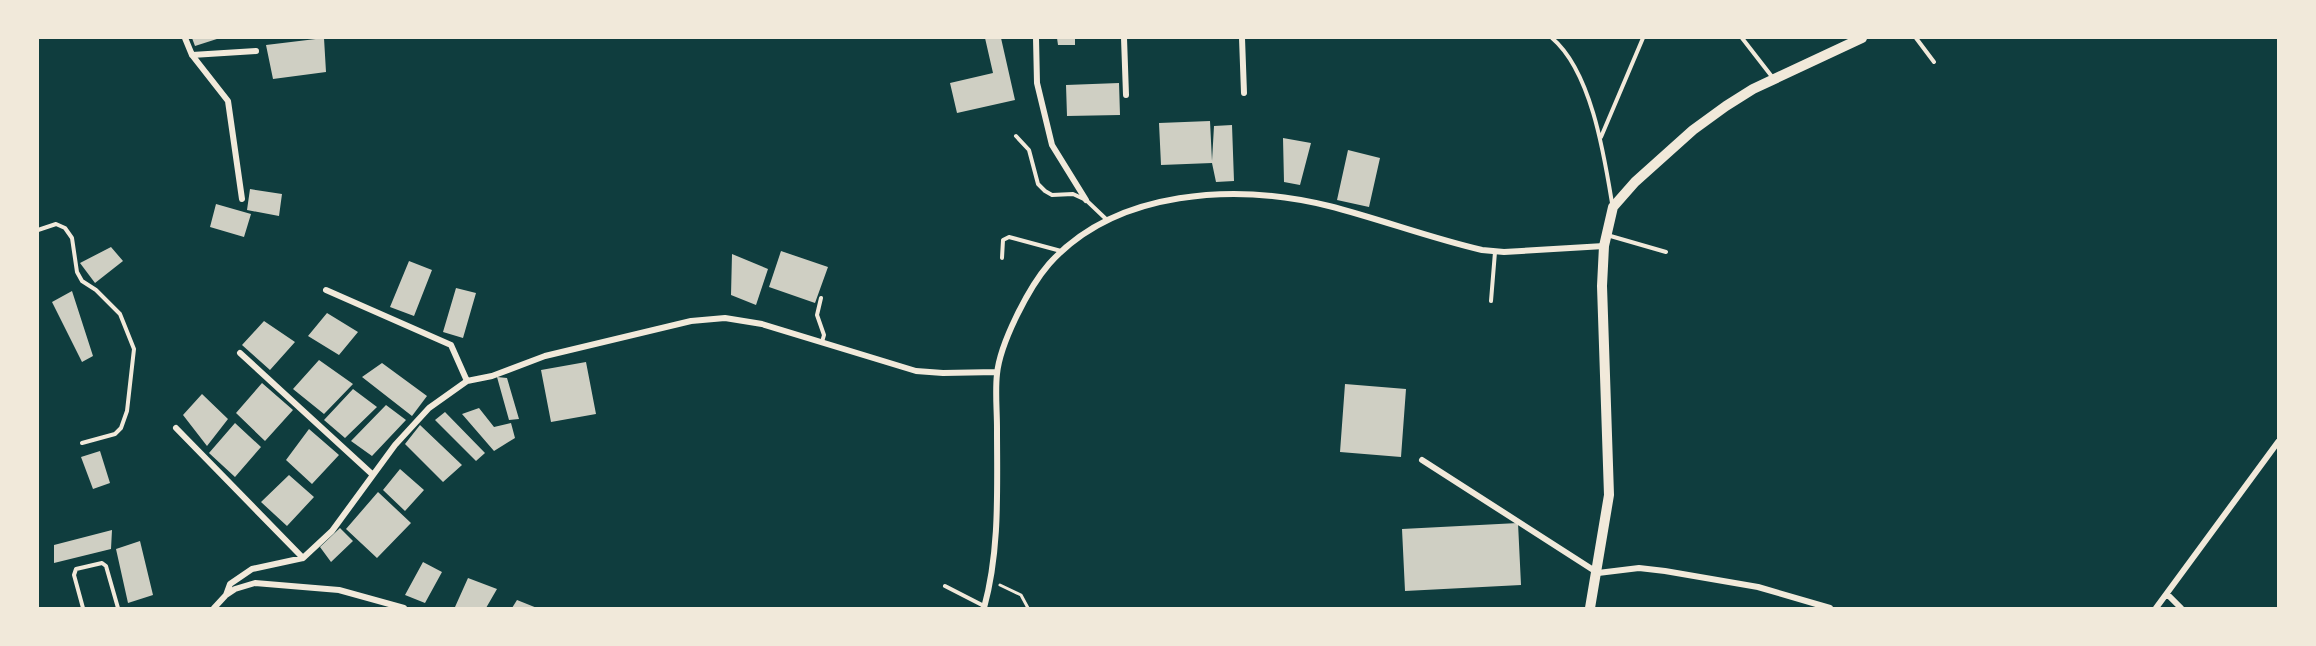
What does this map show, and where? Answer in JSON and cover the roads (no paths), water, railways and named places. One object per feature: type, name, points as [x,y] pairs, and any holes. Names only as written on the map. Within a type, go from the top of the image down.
[{"type":"street","points":[[185,38],[192,55],[228,101],[242,199]]},
{"type":"street","points":[[1036,38],[1037,83],[1052,145],[1086,200]]},
{"type":"street","points":[[1124,38],[1126,95]]},
{"type":"street","points":[[1242,38],[1244,93]]},
{"type":"street","points":[[1590,609],[1598,573],[1610,474],[1602,286],[1605,241],[1613,207],[1635,182],[1693,130],[1744,94],[1862,38]]},
{"type":"street","points":[[192,55],[256,51]]},
{"type":"street","points":[[984,607],[990,582],[997,519],[997,372],[1018,313],[1028,293],[1061,251],[1082,233],[1106,219],[1153,204],[1221,195],[1265,196],[1328,206],[1468,246],[1495,251],[1605,241]]},
{"type":"street","points":[[326,290],[451,345],[466,381]]},
{"type":"street","points":[[226,595],[230,584],[252,569],[303,558],[332,531],[395,445],[429,408],[466,381],[492,376],[545,356],[710,318],[742,320],[916,371],[997,372]]},
{"type":"street","points":[[240,353],[373,475]]},
{"type":"street","points":[[176,428],[303,558]]},
{"type":"street","points":[[2156,609],[2278,442]]},
{"type":"street","points":[[1422,460],[1598,573],[1639,568],[1665,571],[1758,587],[1830,609]]},
{"type":"street","points":[[214,609],[226,595],[244,585],[267,584],[339,590],[404,609]]},
{"type":"street","points":[[2167,594],[2181,609]]},
{"type":"lane","points":[[1552,38],[1566,53],[1576,72],[1601,138],[1613,207]]},
{"type":"lane","points":[[1601,138],[1643,38]]},
{"type":"lane","points":[[1742,38],[1774,79]]},
{"type":"lane","points":[[1916,38],[1934,62]]},
{"type":"lane","points":[[1016,136],[1029,150],[1038,184],[1045,191],[1052,195],[1073,194],[1086,200],[1106,219]]},
{"type":"lane","points":[[38,231],[56,224],[65,228],[72,238],[77,272],[82,281],[96,290],[120,314],[134,349],[127,411],[121,428],[115,434],[82,443]]},
{"type":"lane","points":[[1002,258],[1003,240],[1009,237],[1061,251]]},
{"type":"lane","points":[[1605,241],[1666,252]]},
{"type":"lane","points":[[1491,301],[1495,251]]},
{"type":"lane","points":[[821,298],[817,315],[824,335],[822,343]]},
{"type":"lane","points":[[83,609],[74,575],[76,569],[102,563],[106,566],[118,609]]},
{"type":"lane","points":[[945,586],[984,607]]}]
